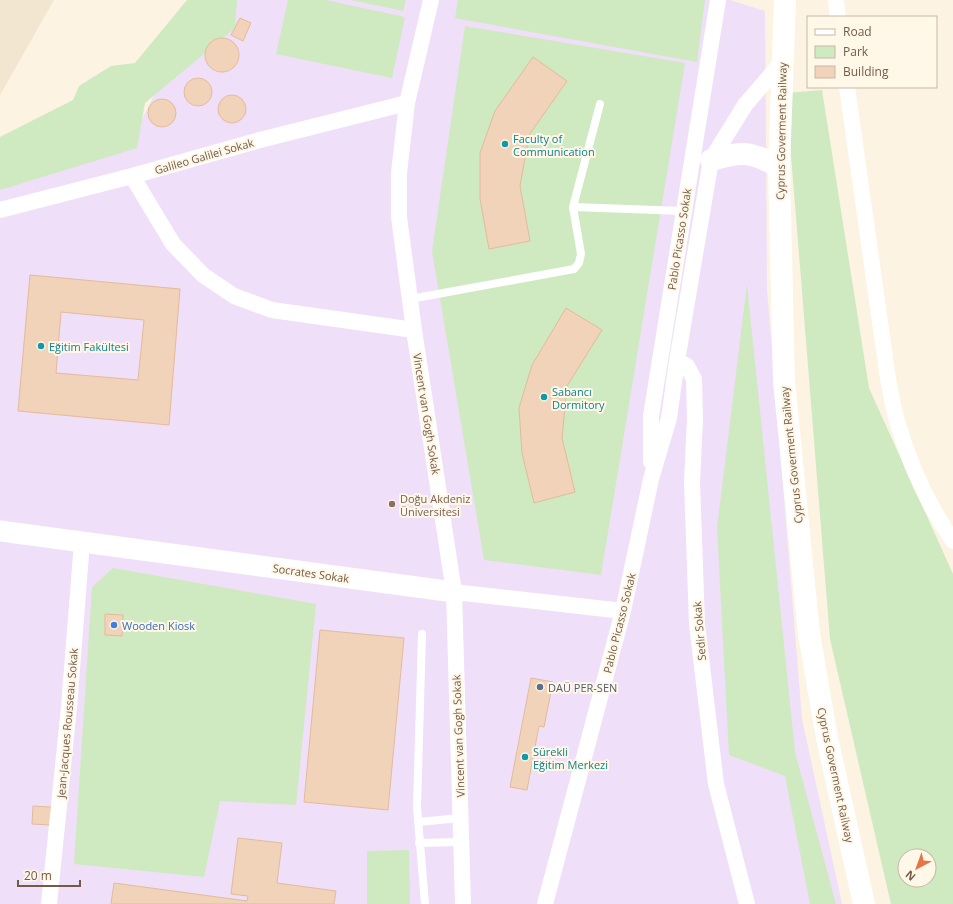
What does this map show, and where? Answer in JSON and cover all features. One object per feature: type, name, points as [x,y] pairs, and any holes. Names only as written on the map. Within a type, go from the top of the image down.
[{"type":"main road","name":"Cyprus Goverment Railway","points":[[786,0],[782,62],[779,166],[784,381],[809,634],[827,738],[864,904]]},
{"type":"main road","points":[[711,160],[733,154],[748,153],[764,158],[779,166]]},
{"type":"street","name":"Vincent van Gogh Sokak","points":[[431,0],[407,103],[399,181],[399,218],[414,330],[454,592],[463,904]]},
{"type":"street","name":"Pablo Picasso Sokak","points":[[651,479],[651,416],[718,0]]},
{"type":"street","points":[[836,0],[838,16]]},
{"type":"street","name":"Pablo Picasso Sokak","points":[[545,904],[623,611],[651,479],[669,418],[677,361],[711,160],[745,105],[782,62]]},
{"type":"street","points":[[847,88],[888,379],[897,421],[910,459],[924,490],[953,541]]},
{"type":"street","name":"Galileo Galilei Sokak","points":[[0,210],[132,176],[260,140],[407,103]]},
{"type":"street","points":[[132,176],[173,244],[203,275],[234,296],[272,310],[414,330]]},
{"type":"street","name":"Sedir Sokak","points":[[677,361],[687,366],[694,379],[695,419],[692,482],[697,624],[716,784],[747,904]]},
{"type":"street","name":"Socrates Sokak","points":[[0,531],[454,592],[623,611]]},
{"type":"street","name":"Jean-Jacques Rousseau Sokak","points":[[49,904],[69,707],[82,542]]},
{"type":"lane","points":[[410,298],[574,270],[580,263],[581,254],[573,207],[600,104]]},
{"type":"lane","points":[[573,207],[683,211]]},
{"type":"lane","points":[[422,634],[417,806],[425,904]]},
{"type":"lane","points":[[418,822],[460,818]]},
{"type":"lane","points":[[419,843],[461,842]]},
{"type":"shaded area","points":[[0,0],[54,0],[0,95]]},
{"type":"shaded area","name":"Doğu Akdeniz Üniversitesi","points":[[202,0],[730,0],[765,11],[767,289],[802,719],[842,904],[0,904],[0,184],[127,149]]},
{"type":"green space","points":[[187,0],[237,0],[235,28],[145,103],[137,148],[0,190],[0,137],[73,100],[79,86],[111,66],[135,63]]},
{"type":"green space","points":[[288,0],[326,0],[405,17],[392,78],[276,54]]},
{"type":"green space","points":[[351,0],[406,0],[403,11]]},
{"type":"green space","points":[[458,0],[705,0],[697,62],[455,18]]},
{"type":"green space","points":[[465,26],[685,63],[601,575],[484,560],[432,251]]},
{"type":"green space","points":[[822,90],[869,388],[953,574],[953,904],[891,904],[830,639],[786,93]]},
{"type":"green space","points":[[747,284],[795,752],[836,904],[810,904],[785,776],[729,755],[717,528]]},
{"type":"green space","points":[[113,568],[316,604],[296,805],[220,801],[204,877],[74,864],[92,587]]},
{"type":"green space","points":[[409,850],[410,904],[367,904],[367,851]]},
{"type":"building","points":[[240,18],[251,23],[243,41],[231,35]]},
{"type":"building","points":[[222,38],[234,43],[239,55],[234,67],[222,72],[210,67],[205,55],[210,43]]},
{"type":"building","name":"Faculty of Communication","points":[[533,57],[567,81],[529,135],[520,186],[530,241],[489,249],[480,199],[480,153],[495,111]]},
{"type":"building","points":[[198,78],[208,82],[212,92],[208,102],[198,106],[188,102],[184,92],[188,82]]},
{"type":"building","points":[[232,95],[242,99],[246,109],[242,119],[232,123],[222,119],[218,109],[222,99]]},
{"type":"building","points":[[162,99],[172,103],[176,113],[172,123],[162,127],[152,123],[148,113],[152,103]]},
{"type":"building","name":"Eğitim Fakültesi","points":[[30,275],[180,289],[169,425],[18,411]],"holes":[[[61,312],[144,320],[138,380],[56,373]]]},
{"type":"building","name":"Sabancı Dormitory","points":[[566,308],[602,330],[567,386],[562,438],[575,492],[534,503],[522,453],[519,408],[532,365]]},
{"type":"building","name":"Wooden Kiosk","points":[[105,614],[123,615],[122,636],[105,635]]},
{"type":"building","points":[[320,630],[404,638],[388,810],[304,802]]},
{"type":"building","name":"Sürekli Eğitim Merkezi","points":[[531,678],[553,682],[544,727],[539,726],[527,790],[510,787]]},
{"type":"building","points":[[33,806],[51,807],[50,825],[32,824]]},
{"type":"building","points":[[238,838],[282,843],[277,883],[336,891],[334,904],[111,904],[114,883],[247,901],[248,896],[231,894]]},
{"type":"place","name":"Faculty of Communication","points":[[505,144]]},
{"type":"place","name":"Eğitim Fakültesi","points":[[41,346]]},
{"type":"place","name":"Sabancı Dormitory","points":[[544,397]]},
{"type":"place","name":"Doğu Akdeniz Üniversitesi","points":[[392,504]]},
{"type":"place","name":"Wooden Kiosk","points":[[114,625]]},
{"type":"place","name":"DAÜ PER-SEN","points":[[540,687]]},
{"type":"place","name":"Sürekli Eğitim Merkezi","points":[[525,757]]}]
